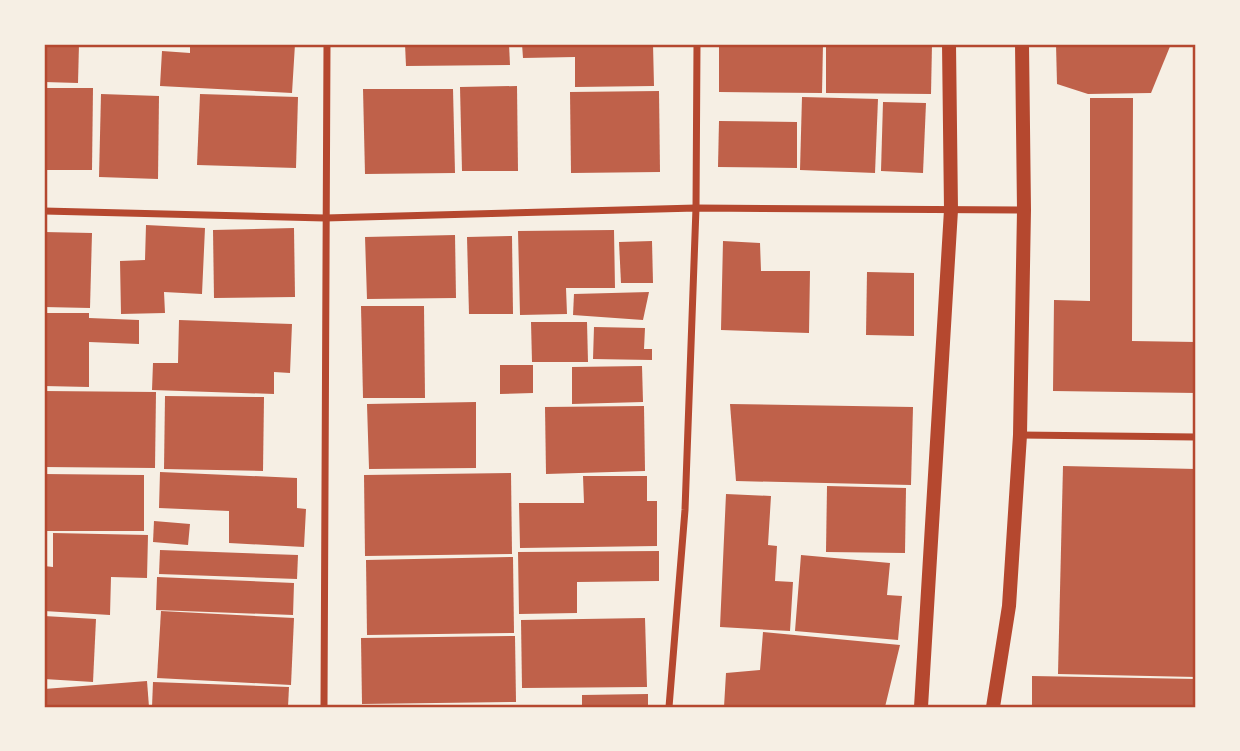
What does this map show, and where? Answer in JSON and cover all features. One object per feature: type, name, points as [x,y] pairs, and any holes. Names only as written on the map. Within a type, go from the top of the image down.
[{"type":"main road","points":[[921,707],[951,210],[949,44]]},
{"type":"main road","points":[[993,707],[1009,606],[1020,435],[1024,210],[1022,44]]},
{"type":"street","points":[[324,707],[327,44]]},
{"type":"street","points":[[669,707],[685,510],[696,208],[697,44]]},
{"type":"street","points":[[44,211],[325,218],[696,208],[1024,210]]},
{"type":"street","points":[[1020,435],[1196,437]]},
{"type":"building","points":[[44,44],[79,44],[78,83],[44,82]]},
{"type":"building","points":[[190,44],[295,44],[292,93],[160,86],[162,51],[190,53]]},
{"type":"building","points":[[405,44],[509,44],[510,65],[406,66]]},
{"type":"building","points":[[522,44],[653,44],[654,86],[575,87],[575,57],[523,58]]},
{"type":"building","points":[[719,44],[823,44],[822,93],[719,92]]},
{"type":"building","points":[[826,44],[932,44],[931,94],[826,93]]},
{"type":"building","points":[[1056,44],[1171,44],[1151,93],[1088,94],[1057,84]]},
{"type":"building","points":[[517,86],[518,171],[462,171],[460,87]]},
{"type":"building","points":[[44,88],[93,88],[92,170],[44,170]]},
{"type":"building","points":[[363,89],[453,89],[455,173],[365,174]]},
{"type":"building","points":[[659,91],[660,172],[571,173],[570,92]]},
{"type":"building","points":[[101,94],[159,96],[158,179],[99,177]]},
{"type":"building","points":[[200,94],[298,97],[296,168],[197,165]]},
{"type":"building","points":[[802,97],[878,99],[875,173],[800,170]]},
{"type":"building","points":[[1090,98],[1133,98],[1132,341],[1196,342],[1196,393],[1053,391],[1054,300],[1090,301]]},
{"type":"building","points":[[883,102],[926,103],[923,173],[881,171]]},
{"type":"building","points":[[719,121],[797,122],[797,168],[718,167]]},
{"type":"building","points":[[146,225],[205,228],[202,294],[164,292],[165,313],[121,314],[120,261],[145,260]]},
{"type":"building","points":[[294,228],[295,297],[214,298],[213,230]]},
{"type":"building","points":[[614,230],[615,288],[566,288],[567,314],[520,315],[518,231]]},
{"type":"building","points":[[44,232],[92,233],[90,308],[44,307]]},
{"type":"building","points":[[455,235],[456,298],[367,299],[365,237]]},
{"type":"building","points":[[512,236],[513,314],[469,314],[467,237]]},
{"type":"building","points":[[652,241],[653,283],[621,283],[619,242]]},
{"type":"building","points":[[723,241],[760,243],[761,271],[810,271],[809,333],[721,330]]},
{"type":"building","points":[[867,272],[914,273],[914,336],[866,335]]},
{"type":"building","points":[[649,292],[643,320],[573,315],[574,294]]},
{"type":"building","points":[[361,306],[424,306],[425,398],[363,398]]},
{"type":"building","points":[[44,313],[89,313],[89,318],[139,320],[139,344],[89,342],[89,387],[44,386]]},
{"type":"building","points":[[179,320],[292,324],[290,373],[274,372],[274,394],[152,390],[153,363],[178,363]]},
{"type":"building","points":[[531,322],[587,322],[588,362],[532,362]]},
{"type":"building","points":[[594,327],[645,328],[644,349],[652,349],[652,360],[593,359]]},
{"type":"building","points":[[500,365],[533,365],[533,393],[500,394]]},
{"type":"building","points":[[642,366],[643,402],[572,404],[572,367]]},
{"type":"building","points":[[44,391],[156,392],[155,468],[44,467]]},
{"type":"building","points":[[165,396],[264,397],[263,471],[164,469]]},
{"type":"building","points":[[476,402],[476,468],[369,469],[367,404]]},
{"type":"building","points":[[730,404],[913,407],[911,485],[736,481]]},
{"type":"building","points":[[644,406],[645,471],[546,474],[545,407]]},
{"type":"building","points":[[1063,466],[1196,469],[1196,677],[1058,674]]},
{"type":"building","points":[[160,472],[297,478],[297,508],[306,509],[304,547],[229,543],[229,511],[159,508]]},
{"type":"building","points":[[511,473],[512,554],[365,556],[364,475]]},
{"type":"building","points":[[44,474],[144,475],[144,531],[44,531]]},
{"type":"building","points":[[583,476],[647,476],[647,501],[657,501],[657,546],[520,548],[519,503],[584,503]]},
{"type":"building","points":[[827,486],[906,488],[905,553],[826,552]]},
{"type":"building","points":[[726,494],[771,496],[768,545],[777,546],[775,581],[793,582],[790,631],[720,627]]},
{"type":"building","points":[[154,521],[190,524],[188,545],[153,542]]},
{"type":"building","points":[[53,533],[148,535],[147,578],[111,577],[110,615],[44,611],[44,566],[53,567]]},
{"type":"building","points":[[160,550],[298,555],[297,579],[159,574]]},
{"type":"building","points":[[659,551],[659,581],[577,582],[577,613],[519,614],[518,552]]},
{"type":"building","points":[[801,555],[890,563],[887,595],[902,596],[898,640],[795,631]]},
{"type":"building","points":[[513,557],[514,633],[367,635],[366,560]]},
{"type":"building","points":[[157,577],[294,583],[293,615],[156,610]]},
{"type":"building","points":[[161,611],[294,618],[291,685],[157,678]]},
{"type":"building","points":[[44,616],[96,619],[93,682],[44,679]]},
{"type":"building","points":[[645,618],[647,687],[522,688],[521,620]]},
{"type":"building","points":[[763,632],[900,645],[885,707],[724,707],[726,673],[760,670]]},
{"type":"building","points":[[515,636],[516,702],[362,704],[361,638]]},
{"type":"building","points":[[1032,676],[1196,679],[1196,707],[1032,707]]},
{"type":"building","points":[[147,681],[149,707],[44,707],[44,689]]},
{"type":"building","points":[[153,682],[289,687],[288,707],[152,707]]},
{"type":"building","points":[[648,694],[648,707],[582,707],[582,695]]}]
